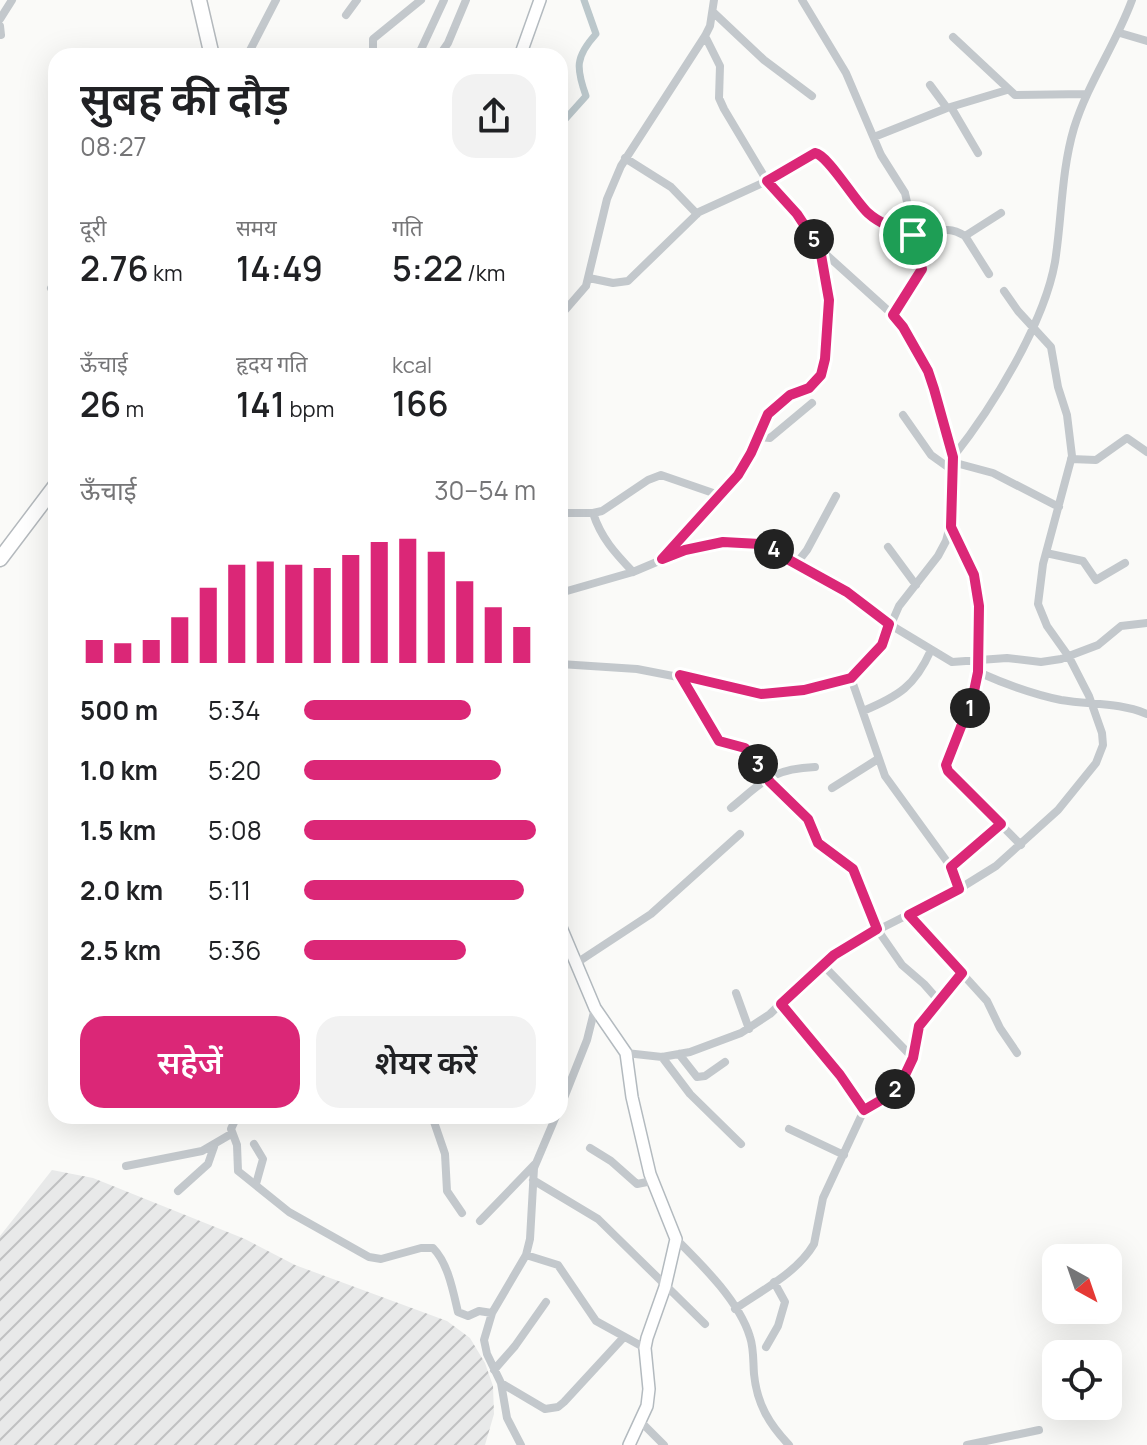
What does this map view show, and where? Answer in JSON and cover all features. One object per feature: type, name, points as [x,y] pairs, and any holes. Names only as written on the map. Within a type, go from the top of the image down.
[{"type":"highway","points":[[199,0],[210,48]]},
{"type":"highway","points":[[0,559],[48,496]]},
{"type":"street","points":[[0,19],[12,0]]},
{"type":"street","points":[[251,48],[276,0]]},
{"type":"street","points":[[346,15],[357,0]]},
{"type":"street","points":[[373,48],[373,39],[408,4],[421,0]]},
{"type":"street","points":[[422,48],[444,0]]},
{"type":"street","points":[[445,48],[466,0]]},
{"type":"street","points":[[523,48],[540,0]]},
{"type":"street","points":[[530,48],[546,0]]},
{"type":"street","points":[[568,307],[589,278],[607,199],[625,158],[705,36],[714,0]]},
{"type":"street","points":[[802,0],[846,73],[888,167],[905,193],[922,269],[893,315]]},
{"type":"street","points":[[952,463],[1034,327],[1053,272],[1068,156],[1086,94],[1120,33],[1132,0]]},
{"type":"street","points":[[713,12],[764,60],[812,96]]},
{"type":"street","points":[[0,26],[1,35]]},
{"type":"street","points":[[1120,33],[1147,41]]},
{"type":"street","points":[[568,665],[680,675],[771,695],[851,678],[882,645],[889,624],[938,556],[951,527],[952,463],[928,371],[893,315],[820,249],[797,214],[767,181],[721,102],[720,66],[705,36]]},
{"type":"street","points":[[953,37],[1015,95],[1086,94]]},
{"type":"street","points":[[930,85],[949,107],[978,153]]},
{"type":"street","points":[[874,137],[949,107],[1007,90]]},
{"type":"street","points":[[589,278],[613,283],[628,281],[697,214],[819,153],[828,160],[850,194],[867,212],[889,226],[913,235],[950,228],[965,236],[989,274]]},
{"type":"street","points":[[625,158],[671,187],[697,214]]},
{"type":"street","points":[[965,236],[1001,213]]},
{"type":"street","points":[[662,559],[738,475],[774,407],[790,395],[809,388],[821,375],[829,300],[820,249]]},
{"type":"street","points":[[626,1053],[662,1057],[679,1054],[749,1029],[848,945],[959,889],[996,866],[1058,810],[1101,755],[1102,733],[1092,704],[1069,657],[1040,614],[1038,595],[1071,459],[1071,436],[1053,354],[1047,340],[1004,291]]},
{"type":"street","points":[[758,437],[770,438],[812,403]]},
{"type":"street","points":[[903,415],[931,455],[993,473],[1059,507]]},
{"type":"street","points":[[1071,459],[1096,460],[1127,438],[1147,452]]},
{"type":"street","points":[[568,513],[593,513],[608,507],[648,480],[661,475],[719,495]]},
{"type":"street","points":[[796,564],[836,496]]},
{"type":"street","points":[[593,513],[601,535],[633,572]]},
{"type":"street","points":[[951,527],[967,557],[977,591],[978,672],[970,708],[946,765],[948,771],[1021,845]]},
{"type":"street","points":[[568,591],[633,572],[685,550],[736,541],[754,542],[772,548],[847,592],[889,624],[952,662],[1007,658],[1041,662],[1069,657],[1098,645],[1121,626],[1147,623]]},
{"type":"street","points":[[888,547],[916,585]]},
{"type":"street","points":[[1046,553],[1083,561],[1096,580],[1125,563]]},
{"type":"street","points":[[863,711],[895,696],[914,681],[931,650]]},
{"type":"street","points":[[978,672],[1022,690],[1092,704],[1122,705],[1147,714]]},
{"type":"street","points":[[680,675],[719,741],[745,748],[768,778],[808,819],[823,848],[853,869],[877,929],[902,965],[939,1001]]},
{"type":"street","points":[[851,678],[885,776],[951,867],[959,889]]},
{"type":"street","points":[[832,788],[878,759]]},
{"type":"street","points":[[731,808],[784,769],[815,767]]},
{"type":"street","points":[[951,867],[1001,824]]},
{"type":"street","points":[[575,964],[651,914],[740,834]]},
{"type":"street","points":[[909,915],[987,1001],[1017,1053]]},
{"type":"street","points":[[568,951],[595,1008],[626,1053],[632,1097],[652,1181],[676,1239],[708,1271],[749,1334],[763,1411],[771,1426],[789,1445]]},
{"type":"street","points":[[822,964],[913,1058]]},
{"type":"street","points":[[735,1309],[797,1266],[814,1244],[823,1198],[864,1110],[894,1089],[904,1077],[913,1058],[919,1026],[962,973]]},
{"type":"street","points":[[736,993],[749,1029]]},
{"type":"street","points":[[781,1004],[840,1075],[864,1110]]},
{"type":"street","points":[[568,1088],[587,1040],[595,1008]]},
{"type":"street","points":[[679,1054],[697,1077],[705,1076],[725,1062]]},
{"type":"street","points":[[662,1057],[690,1094],[741,1144]]},
{"type":"street","points":[[232,1124],[238,1171],[289,1212],[369,1257],[381,1259],[421,1248],[433,1248],[456,1297],[458,1312],[468,1316],[479,1311],[492,1313]]},
{"type":"street","points":[[435,1124],[445,1154],[447,1191],[462,1213]]},
{"type":"street","points":[[521,1445],[507,1418],[501,1383],[484,1340],[492,1313],[526,1255],[530,1239],[535,1163],[552,1124]]},
{"type":"street","points":[[789,1129],[844,1155]]},
{"type":"street","points":[[126,1166],[202,1151],[231,1134]]},
{"type":"street","points":[[178,1191],[208,1164],[215,1144]]},
{"type":"street","points":[[254,1144],[263,1159],[256,1184]]},
{"type":"street","points":[[590,1148],[611,1161],[637,1184],[652,1181]]},
{"type":"street","points":[[480,1221],[535,1163]]},
{"type":"street","points":[[533,1180],[598,1219],[705,1324]]},
{"type":"street","points":[[629,1445],[641,1422],[649,1389],[645,1348],[665,1287],[676,1239]]},
{"type":"street","points":[[526,1255],[558,1265],[591,1316],[603,1327],[645,1348]]},
{"type":"street","points":[[766,1347],[778,1326],[785,1302],[774,1282]]},
{"type":"street","points":[[494,1370],[546,1302]]},
{"type":"street","points":[[501,1383],[551,1409],[564,1402],[623,1338]]},
{"type":"street","points":[[641,1422],[664,1445]]},
{"type":"street","points":[[967,1445],[1039,1430]]},
{"type":"shaded area","points":[[52,1170],[93,1178],[245,1239],[295,1265],[447,1321],[470,1338],[485,1363],[493,1386],[494,1414],[485,1445],[0,1445],[0,1236]]},
{"type":"waterway","points":[[568,116],[586,96],[579,63],[584,49],[596,34],[584,0]]},
{"type":"route","points":[[819,153],[824,155],[850,194],[867,212],[896,230],[913,235],[922,269],[893,315],[928,371],[934,389],[953,457],[951,527],[974,575],[979,606],[978,672],[970,708],[946,765],[948,771],[1001,824],[951,867],[959,889],[909,915],[962,973],[919,1026],[913,1058],[904,1077],[883,1099],[864,1110],[840,1075],[781,1004],[822,964],[877,929],[857,876],[848,863],[818,843],[808,819],[770,782],[745,748],[719,741],[680,675],[771,695],[842,681],[851,678],[875,654],[882,645],[889,624],[847,592],[760,544],[723,542],[685,550],[662,559],[738,475],[768,414],[782,400],[809,388],[821,375],[829,300],[820,249],[797,214],[767,181],[819,153]]}]
